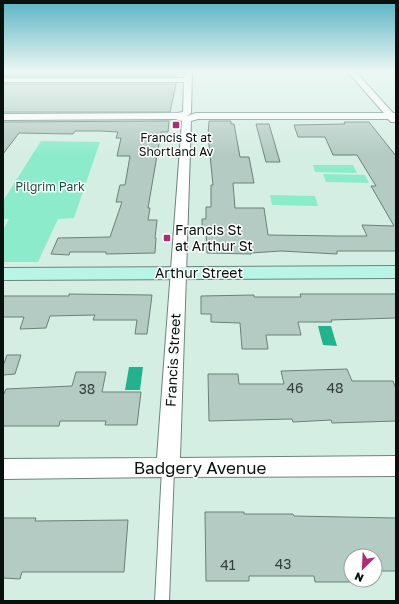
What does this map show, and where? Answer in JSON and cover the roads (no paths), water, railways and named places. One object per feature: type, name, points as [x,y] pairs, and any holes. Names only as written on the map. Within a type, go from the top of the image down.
[{"type":"main road","name":"Arthur Street","points":[[3,274],[396,272]]},
{"type":"street","name":"Francis Street","points":[[168,469],[187,99]]},
{"type":"street","points":[[377,99],[394,118]]},
{"type":"street","points":[[3,117],[187,116],[394,118]]},
{"type":"street","name":"Badgery Avenue","points":[[3,469],[168,469],[396,466]]},
{"type":"lane","name":"Francis Street","points":[[162,601],[168,469]]},
{"type":"place","name":"Francis St at Shortland Av","points":[[176,125]]},
{"type":"place","name":"Francis St at Arthur St","points":[[167,238]]},
{"type":"park label","name":"Pilgrim Park","points":[[50,187]]}]
